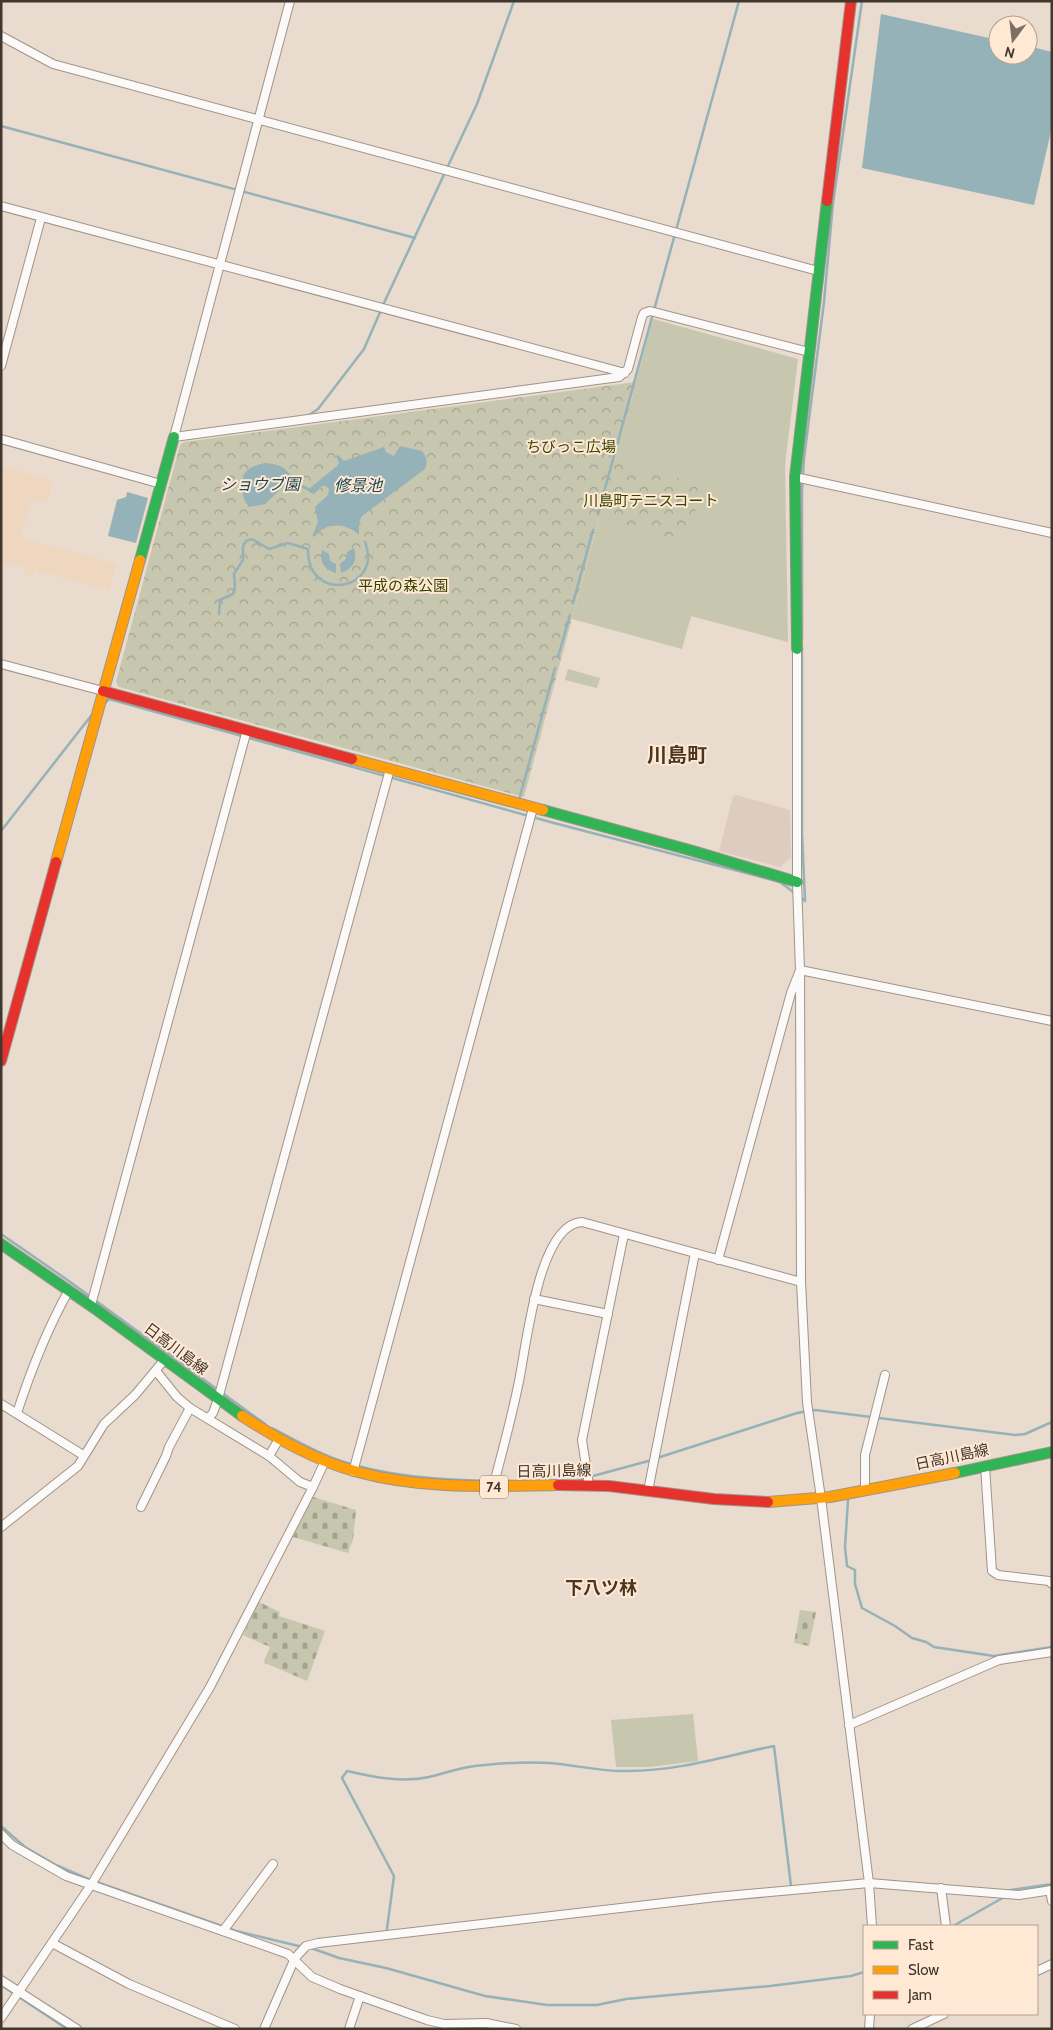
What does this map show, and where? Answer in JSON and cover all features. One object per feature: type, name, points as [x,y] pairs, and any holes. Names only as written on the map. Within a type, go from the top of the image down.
[{"type":"street","points":[[1,1061],[174,437],[290,1]]},
{"type":"street","points":[[851,1],[794,477],[798,649],[797,882],[800,970],[802,1282],[806,1402],[821,1498],[869,1883],[872,1925]]},
{"type":"street","points":[[1,36],[52,64],[818,272]]},
{"type":"street","points":[[1,206],[625,373]]},
{"type":"street","points":[[1,366],[41,218]]},
{"type":"street","points":[[174,437],[619,376],[628,370],[642,316],[650,311],[809,352]]},
{"type":"street","points":[[1,439],[161,484]]},
{"type":"street","points":[[794,477],[1052,533]]},
{"type":"street","points":[[1,664],[693,851],[797,882]]},
{"type":"street","points":[[91,1305],[247,730]]},
{"type":"street","points":[[208,1418],[213,1413],[218,1399],[390,769]]},
{"type":"street","points":[[353,1472],[532,808]]},
{"type":"street","points":[[800,970],[1052,1021]]},
{"type":"street","points":[[718,1260],[791,993],[800,970]]},
{"type":"street","points":[[493,1487],[518,1386],[534,1299],[552,1245],[564,1230],[576,1223],[582,1222],[802,1282]]},
{"type":"street","points":[[589,1485],[582,1440],[624,1234]]},
{"type":"street","name":"日高川島線","points":[[1,1244],[91,1305],[218,1399],[279,1439],[324,1461],[353,1472],[408,1483],[444,1487],[589,1485],[756,1502],[821,1498],[865,1491],[1052,1452]]},
{"type":"street","points":[[648,1491],[695,1253]]},
{"type":"street","points":[[17,1413],[50,1323],[69,1290]]},
{"type":"street","points":[[534,1299],[608,1314]]},
{"type":"street","points":[[1,1527],[78,1466],[104,1424],[135,1395],[165,1359]]},
{"type":"street","points":[[156,1371],[177,1397],[190,1408],[268,1456],[300,1482],[313,1487]]},
{"type":"street","points":[[865,1491],[866,1456],[885,1375]]},
{"type":"street","points":[[1,1404],[84,1455]]},
{"type":"street","points":[[140,1507],[190,1408]]},
{"type":"street","points":[[268,1456],[279,1439]]},
{"type":"street","points":[[1,2018],[92,1885],[210,1687],[313,1487],[324,1461]]},
{"type":"street","points":[[985,1466],[992,1571],[998,1575],[1049,1581],[1052,1584]]},
{"type":"street","points":[[849,1725],[999,1660],[1052,1652]]},
{"type":"street","points":[[1,1834],[12,1845],[66,1876],[277,1949],[295,1958],[312,1977],[360,1996],[444,2024],[486,2023],[516,2029]]},
{"type":"street","points":[[222,1931],[273,1864]]},
{"type":"street","points":[[264,2029],[295,1958],[306,1946],[318,1943],[716,1897],[869,1883],[1019,1894],[1051,1890],[1052,1901]]},
{"type":"street","points":[[941,1888],[946,1925]]},
{"type":"street","points":[[52,1943],[129,1984],[235,2029]]},
{"type":"street","points":[[1038,1971],[1052,1964]]},
{"type":"street","points":[[1,1980],[77,2029]]},
{"type":"street","points":[[350,2029],[360,1996]]},
{"type":"street","points":[[869,2029],[870,2015]]},
{"type":"street","points":[[912,2029],[942,2015]]},
{"type":"shaded area","points":[[1,466],[53,481],[47,503],[31,499],[21,538],[116,564],[109,590],[35,570],[32,577],[24,575],[25,567],[12,563],[10,567],[1,565],[1,497],[4,497],[5,491],[1,490]]},
{"type":"shaded area","points":[[736,795],[790,810],[791,858],[780,867],[719,851],[733,796]]},
{"type":"green space","name":"川島町テニスコート","points":[[653,319],[798,359],[785,465],[788,642],[691,616],[682,649],[572,619]]},
{"type":"green space","name":"平成の森公園","points":[[636,382],[615,461],[702,485],[687,542],[599,518],[524,797],[119,687],[116,682],[180,445],[184,442]]},
{"type":"green space","points":[[568,669],[600,678],[597,688],[565,680]]},
{"type":"green space","points":[[313,1497],[356,1510],[353,1539],[348,1553],[293,1537]]},
{"type":"green space","points":[[259,1602],[280,1612],[279,1616],[325,1631],[307,1681],[265,1663],[264,1661],[270,1647],[243,1635]]},
{"type":"green space","points":[[800,1610],[816,1612],[809,1646],[794,1643]]},
{"type":"green space","points":[[693,1714],[698,1761],[649,1767],[616,1767],[611,1720]]},
{"type":"water","points":[[881,14],[988,38],[988,65],[1038,65],[1038,48],[1052,52],[1052,127],[1034,205],[862,168]]},
{"type":"water","name":"修景池","points":[[400,446],[422,451],[426,460],[425,469],[362,516],[359,523],[359,535],[347,528],[329,526],[312,537],[318,522],[315,507],[328,495],[329,489],[326,486],[322,486],[314,494],[309,492],[310,488],[337,466],[339,463],[336,456],[338,455],[344,461],[384,447],[386,452],[394,456]]},
{"type":"water","name":"ショウブ園","points":[[265,463],[275,464],[282,468],[289,473],[294,481],[284,486],[265,504],[249,507],[242,489],[243,477],[250,468]]},
{"type":"water","points":[[127,492],[148,498],[136,543],[108,536],[117,500],[126,497]]},
{"type":"water","points":[[354,548],[354,564],[341,573],[340,564],[346,559],[347,552]]},
{"type":"water","points":[[322,550],[329,554],[330,561],[336,564],[336,573],[329,570],[322,562]]},
{"type":"waterway","points":[[383,305],[477,104],[514,1]]},
{"type":"waterway","points":[[598,514],[739,1]]},
{"type":"waterway","points":[[802,639],[802,491],[804,458],[824,302],[833,203],[862,1]]},
{"type":"waterway","points":[[1,126],[415,238]]},
{"type":"waterway","points":[[306,417],[318,409],[364,349],[381,310]]},
{"type":"waterway","points":[[293,482],[312,491]]},
{"type":"waterway","points":[[573,603],[593,530]]},
{"type":"waterway","points":[[219,614],[220,600],[233,594],[235,588],[234,574],[243,560],[243,546],[246,541],[252,539],[269,549],[288,543],[308,549],[311,567],[319,578],[331,584],[343,584],[355,580],[364,571],[368,558],[365,542]]},
{"type":"waterway","points":[[558,657],[570,615]]},
{"type":"waterway","points":[[800,897],[805,901],[802,833],[802,647]]},
{"type":"waterway","points":[[519,800],[555,668]]},
{"type":"waterway","points":[[104,704],[109,699],[554,823],[780,882],[796,894]]},
{"type":"waterway","points":[[1,831],[94,712]]},
{"type":"waterway","points":[[1,1234],[265,1424]]},
{"type":"waterway","points":[[657,1458],[797,1413],[815,1410],[1015,1435],[1025,1434],[1052,1422]]},
{"type":"waterway","points":[[272,1428],[332,1458],[360,1467],[401,1475],[443,1479],[505,1481]]},
{"type":"waterway","points":[[578,1480],[652,1460]]},
{"type":"waterway","points":[[848,1500],[845,1547],[847,1566],[855,1570],[855,1584],[862,1608],[895,1626],[912,1638],[926,1642],[934,1647],[994,1656],[1052,1647]]},
{"type":"waterway","points":[[387,1929],[394,1876],[342,1778],[347,1771],[377,1777],[419,1779],[470,1767],[517,1763],[549,1763],[618,1771],[647,1770],[684,1766],[774,1746],[791,1886]]},
{"type":"waterway","points":[[1,1826],[25,1847],[56,1865],[88,1879],[236,1931],[303,1947]]},
{"type":"waterway","points":[[1009,1892],[1011,1890],[1052,1884]]},
{"type":"waterway","points":[[955,1925],[1006,1896]]},
{"type":"waterway","points":[[311,1948],[339,1958],[386,1968],[485,1996],[547,2005],[597,2005],[626,1999],[770,1986],[851,1976],[863,1972]]},
{"type":"waterway","points":[[1,1985],[67,2029]]},
{"type":"traffic: fast","points":[[797,649],[795,477],[827,201]]},
{"type":"traffic: fast","points":[[140,560],[174,437]]},
{"type":"traffic: fast","points":[[543,810],[797,882]]},
{"type":"traffic: fast","points":[[1,1244],[94,1308],[242,1416]]},
{"type":"traffic: fast","points":[[955,1473],[1052,1452]]},
{"type":"traffic: slow","points":[[56,862],[140,560]]},
{"type":"traffic: slow","points":[[352,759],[543,810]]},
{"type":"traffic: slow","points":[[242,1416],[312,1456],[358,1472],[383,1478],[457,1486],[558,1485]]},
{"type":"traffic: slow","points":[[768,1502],[830,1497],[955,1473]]},
{"type":"traffic: jam","points":[[827,201],[851,1]]},
{"type":"traffic: jam","points":[[103,691],[352,759]]},
{"type":"traffic: jam","points":[[1,1061],[56,862]]},
{"type":"traffic: jam","points":[[558,1485],[609,1486],[714,1499],[768,1502]]},
{"type":"district","name":"川島町","points":[[677,755]]},
{"type":"district","name":"下八ツ林","points":[[601,1588]]},
{"type":"park label","name":"ちびっこ広場","points":[[571,447]]}]
